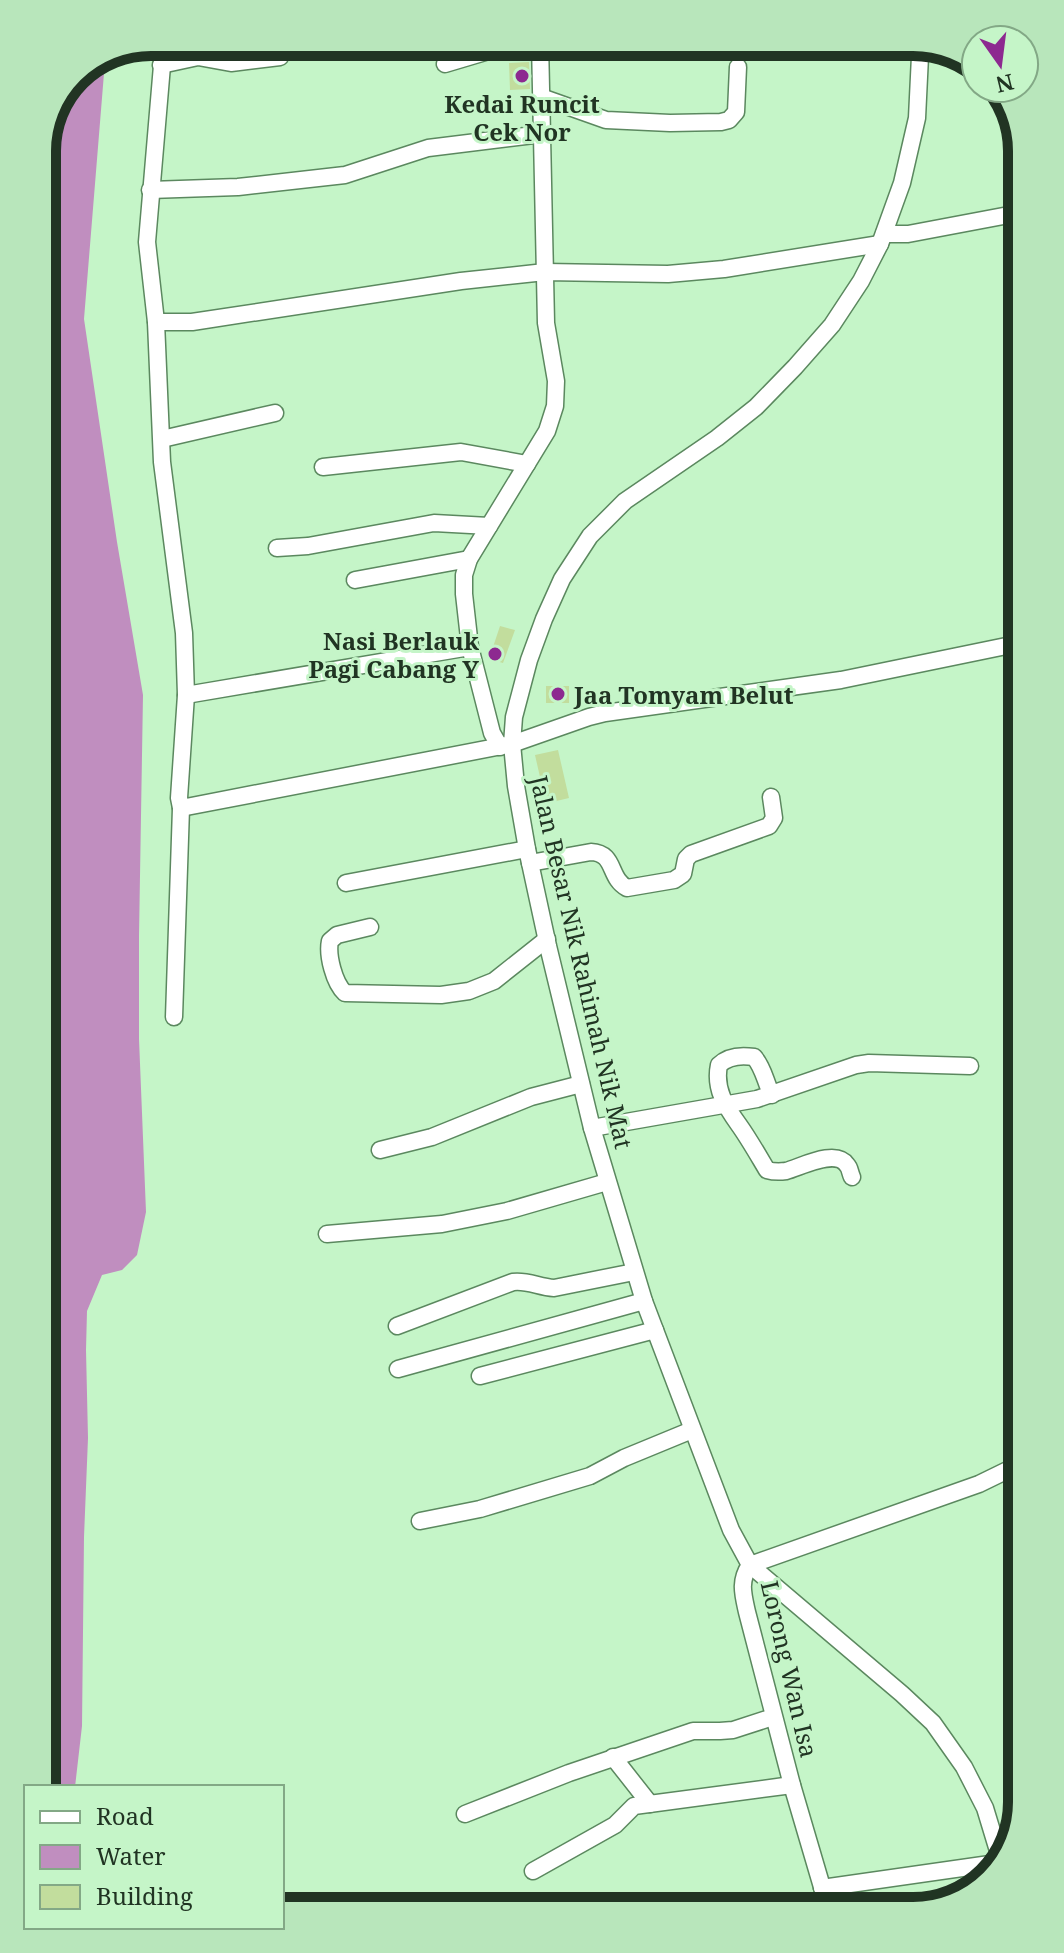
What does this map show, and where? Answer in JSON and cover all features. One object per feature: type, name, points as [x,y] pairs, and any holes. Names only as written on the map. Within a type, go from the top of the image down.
[{"type":"street","points":[[162,56],[147,242],[156,322],[162,462],[184,633],[186,695],[179,798],[174,1017]]},
{"type":"street","points":[[445,64],[472,56]]},
{"type":"street","points":[[506,746],[492,733],[470,647],[464,575],[469,559],[547,431],[555,406],[556,381],[546,323],[540,56]]},
{"type":"street","name":"Jalan Besar Nik Rahimah Nik Mat","points":[[920,56],[917,118],[902,183],[882,239],[861,281],[832,325],[756,407],[717,438],[625,501],[590,536],[562,579],[539,632],[506,746],[547,939],[607,1182],[644,1301],[731,1530],[750,1565],[933,1723],[964,1767],[985,1808],[997,1845]]},
{"type":"street","points":[[161,65],[203,57],[231,63],[280,57]]},
{"type":"street","points":[[541,97],[606,120],[727,122],[736,112],[738,67]]},
{"type":"street","points":[[150,190],[238,187],[345,175],[428,148],[542,134]]},
{"type":"street","points":[[156,322],[192,322],[461,281],[545,272],[668,274],[724,269],[1008,215]]},
{"type":"street","points":[[162,439],[275,413]]},
{"type":"street","points":[[323,467],[461,452],[527,464]]},
{"type":"street","points":[[277,548],[306,547],[434,523],[489,526]]},
{"type":"street","points":[[355,580],[469,559]]},
{"type":"street","points":[[181,808],[506,746],[605,713],[841,680],[1008,646]]},
{"type":"street","points":[[186,695],[470,647]]},
{"type":"street","points":[[346,883],[529,856],[591,852],[604,855],[620,885],[627,888],[674,880],[683,874],[686,859],[691,854],[769,826],[774,818],[771,797]]},
{"type":"street","points":[[370,927],[337,935],[330,941],[328,950],[338,986],[345,993],[441,995],[469,991],[494,981],[547,939]]},
{"type":"street","points":[[772,1095],[762,1067],[754,1057],[729,1058],[719,1065],[717,1071],[724,1104],[767,1170],[784,1171],[829,1158],[841,1159],[847,1164],[852,1177]]},
{"type":"street","points":[[592,1128],[772,1095],[856,1065],[970,1066]]},
{"type":"street","points":[[380,1150],[432,1137],[526,1098],[581,1084]]},
{"type":"street","points":[[327,1234],[442,1224],[507,1211],[607,1182]]},
{"type":"street","points":[[397,1326],[513,1282],[554,1288],[634,1272]]},
{"type":"street","points":[[398,1369],[644,1301]]},
{"type":"street","points":[[480,1376],[655,1330]]},
{"type":"street","points":[[420,1521],[480,1509],[590,1476],[624,1458],[692,1430]]},
{"type":"street","points":[[750,1565],[971,1487],[1008,1470]]},
{"type":"street","name":"Lorong Wan Isa","points":[[750,1565],[744,1574],[742,1591],[773,1717],[825,1896]]},
{"type":"street","points":[[465,1814],[613,1757],[693,1731],[733,1730],[773,1717]]},
{"type":"street","points":[[613,1757],[650,1804]]},
{"type":"street","name":"Lorong Wan Isa","points":[[533,1871],[615,1825],[632,1807],[792,1785]]},
{"type":"street","points":[[825,1896],[982,1867]]},
{"type":"water","points":[[104,69],[84,319],[143,695],[139,1039],[146,1212],[137,1255],[122,1270],[102,1275],[87,1311],[88,1438],[82,1726],[75,1785],[56,1785],[56,145],[59,127],[76,93]]},
{"type":"building","name":"Kedai Runcit Cek Nor","points":[[529,62],[530,89],[510,90],[509,63]]},
{"type":"building","points":[[500,626],[515,630],[503,663],[489,659]]},
{"type":"building","name":"Jaa Tomyam Belut","points":[[546,686],[569,686],[569,703],[546,703]]},
{"type":"building","points":[[558,750],[569,798],[540,805],[534,778],[540,777],[535,755]]},
{"type":"place","name":"Kedai Runcit Cek Nor","points":[[522,76]]},
{"type":"place","name":"Nasi Berlauk Pagi Cabang Y","points":[[495,654]]},
{"type":"place","name":"Jaa Tomyam Belut","points":[[558,694]]}]
